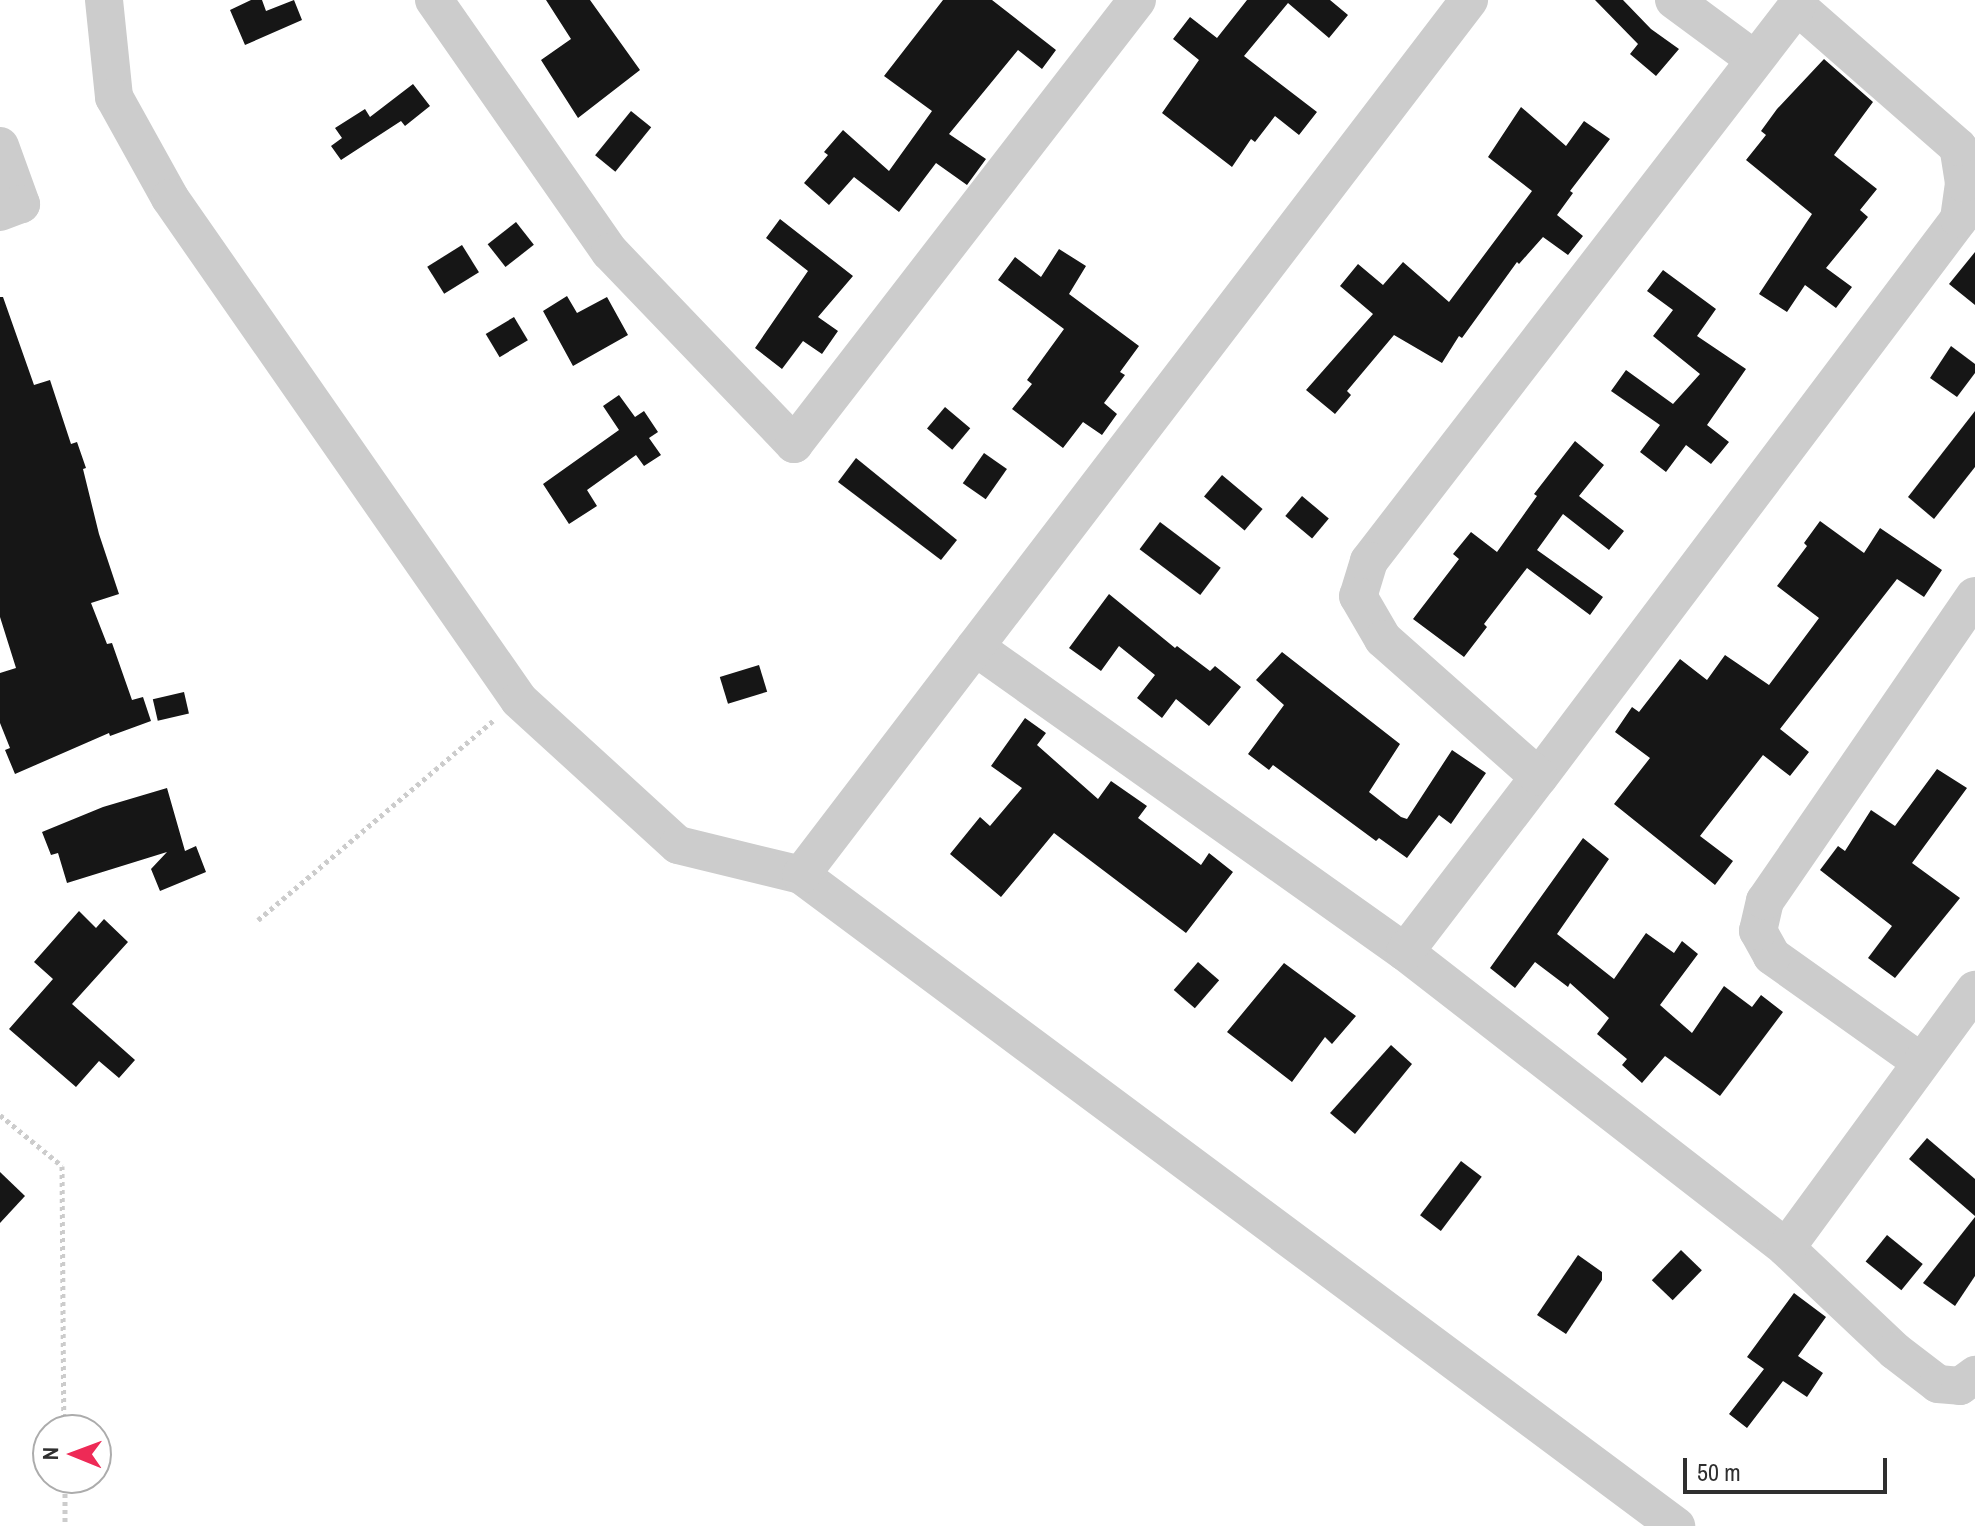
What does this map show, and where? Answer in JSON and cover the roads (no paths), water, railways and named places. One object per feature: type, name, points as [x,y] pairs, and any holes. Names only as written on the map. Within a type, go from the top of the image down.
[{"type":"street","points":[[104,0],[114,97],[170,198],[519,700],[678,845],[801,875],[1676,1526]]},
{"type":"street","points":[[434,0],[610,252],[794,444],[1137,0]]},
{"type":"street","points":[[801,875],[1469,0]]},
{"type":"street","points":[[1674,0],[1754,59]]},
{"type":"street","points":[[1405,952],[1967,224],[1958,147],[1799,3],[1369,561],[1358,596],[1383,639],[1539,777]]},
{"type":"street","points":[[0,146],[21,204],[0,212]]},
{"type":"street","points":[[1921,1062],[1772,956],[1758,931],[1765,901],[1975,596]]},
{"type":"street","points":[[975,647],[1405,952],[1786,1248],[1895,1351],[1938,1384],[1960,1386],[1975,1375]]},
{"type":"street","points":[[1786,1248],[1975,990]]}]
